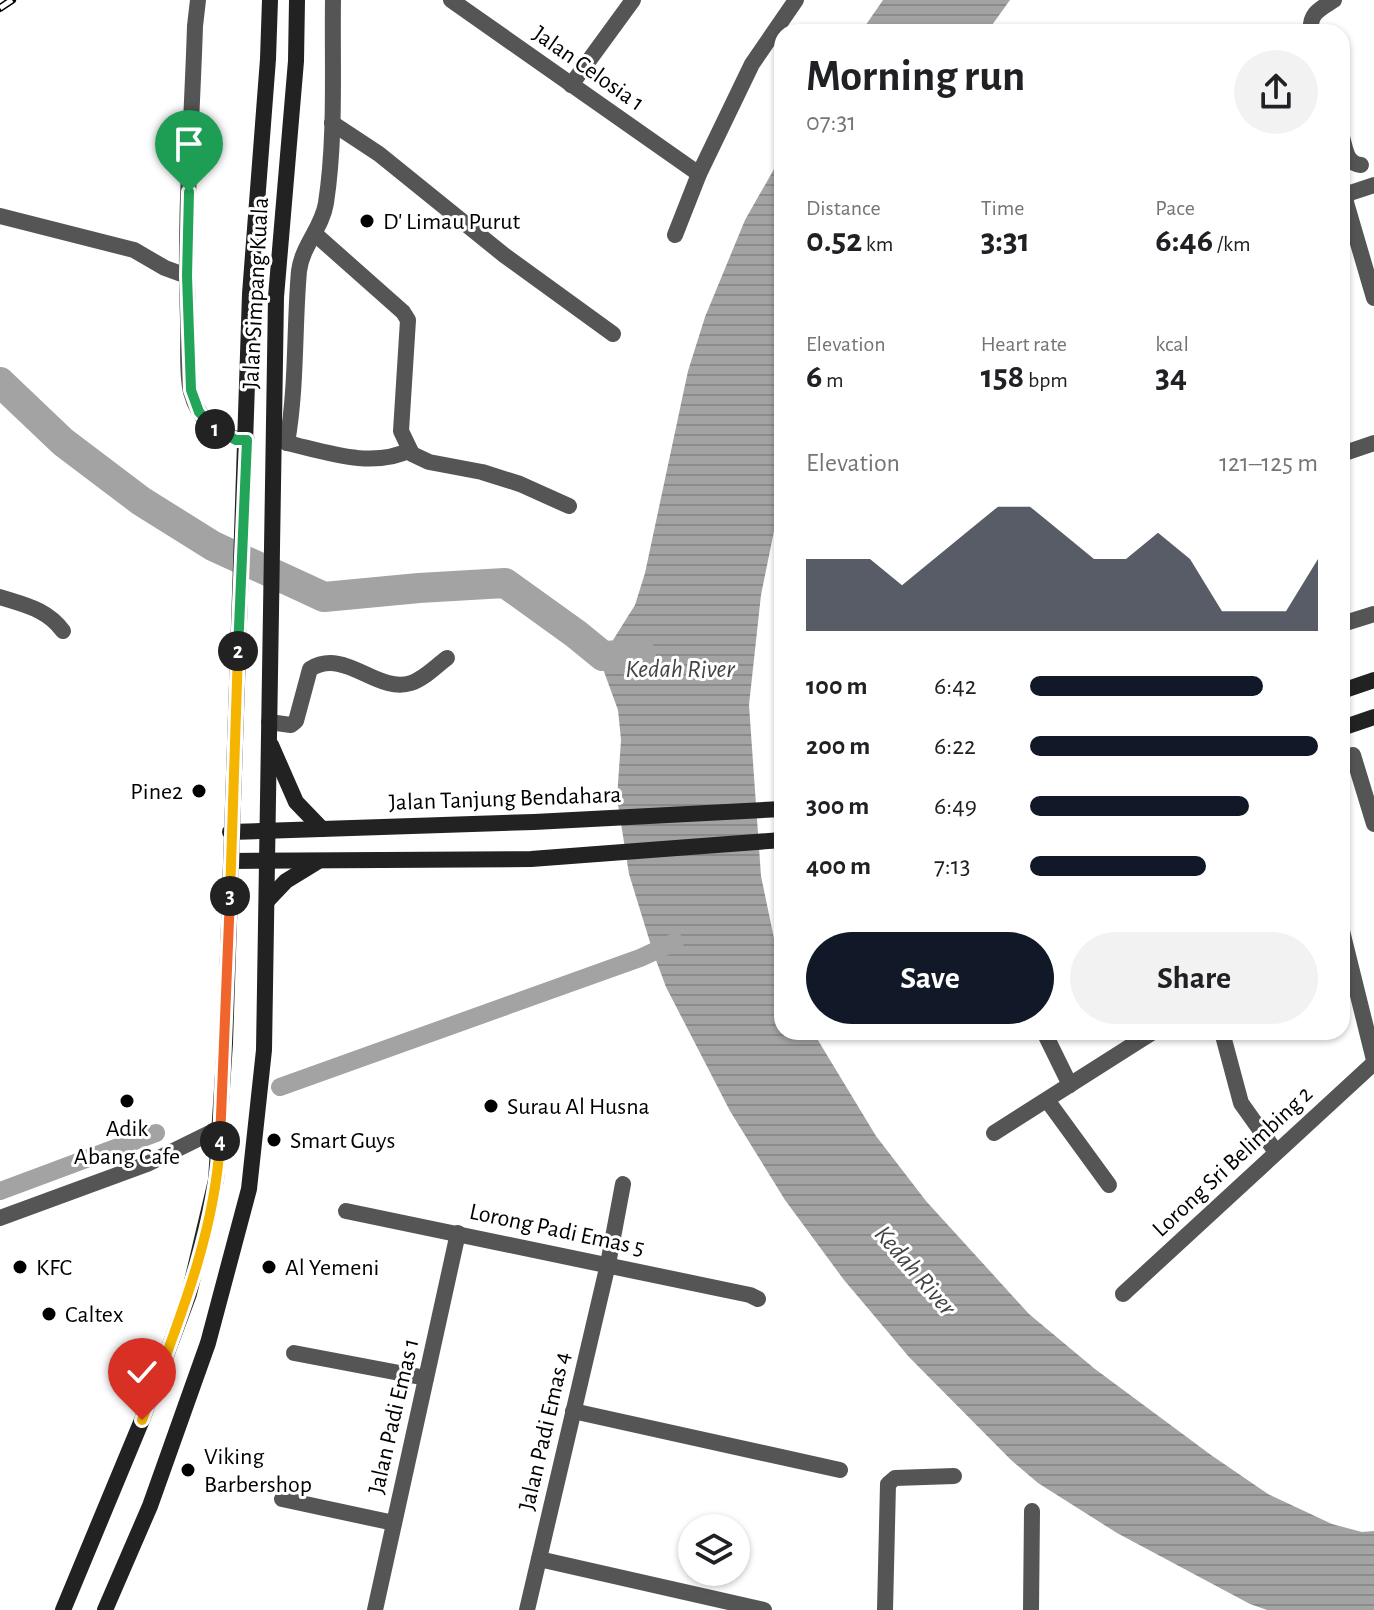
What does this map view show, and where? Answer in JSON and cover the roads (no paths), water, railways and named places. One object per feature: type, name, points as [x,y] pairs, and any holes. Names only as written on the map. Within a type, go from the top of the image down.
[{"type":"main road","name":"Jalan Simpang Kuala","points":[[63,1610],[142,1420],[189,1294],[211,1206],[219,1158],[250,294],[270,0]]},
{"type":"main road","name":"Jalan Simpang Kuala","points":[[105,1610],[150,1506],[208,1343],[249,1189],[264,1050],[271,538],[280,447],[276,297],[296,61],[297,0]]},
{"type":"main road","points":[[1350,688],[1374,680]]},
{"type":"main road","points":[[1350,724],[1374,717]]},
{"type":"main road","points":[[269,740],[296,802],[322,829]]},
{"type":"main road","name":"Jalan Tanjung Bendahara","points":[[230,832],[534,822],[774,809]]},
{"type":"main road","points":[[231,861],[531,859],[774,841]]},
{"type":"main road","points":[[267,901],[286,881],[322,859]]},
{"type":"street","points":[[198,0],[187,276],[191,390],[199,412],[211,425],[228,437],[247,440]]},
{"type":"street","points":[[333,0],[332,123],[327,199],[299,270],[292,416],[280,447],[366,459],[390,458],[410,450]]},
{"type":"street","points":[[571,85],[633,0]]},
{"type":"street","points":[[780,24],[796,0]]},
{"type":"street","points":[[1311,24],[1314,14],[1334,0]]},
{"type":"street","name":"Jalan Celosia 1","points":[[458,2],[699,174]]},
{"type":"street","points":[[675,235],[699,174],[752,64],[774,32]]},
{"type":"street","points":[[332,123],[379,154],[504,255],[613,334]]},
{"type":"street","points":[[1350,161],[1361,165]]},
{"type":"street","points":[[1350,193],[1374,185]]},
{"type":"street","points":[[0,216],[134,250],[165,268],[187,276]]},
{"type":"street","points":[[1350,216],[1374,298]]},
{"type":"street","points":[[315,234],[403,312],[408,320],[401,431],[412,454],[429,462],[482,472],[520,484],[569,506]]},
{"type":"street","points":[[1350,451],[1374,443]]},
{"type":"street","points":[[0,597],[45,612],[54,618],[63,631]]},
{"type":"street","points":[[1350,622],[1374,614]]},
{"type":"street","points":[[269,722],[291,725],[296,721],[310,669],[318,664],[345,666],[381,680],[406,684],[415,682],[447,658]]},
{"type":"street","points":[[1353,755],[1374,824]]},
{"type":"street","points":[[1350,964],[1374,1062]]},
{"type":"street","points":[[1048,1040],[1070,1085]]},
{"type":"street","points":[[994,1133],[1140,1040]]},
{"type":"street","points":[[1224,1040],[1241,1103],[1276,1152]]},
{"type":"street","name":"Lorong Sri Belimbing 2","points":[[1123,1294],[1374,1062]]},
{"type":"street","points":[[1047,1100],[1109,1185]]},
{"type":"street","points":[[0,1218],[147,1164],[220,1128]]},
{"type":"street","name":"Jalan Padi Emas 4","points":[[527,1610],[608,1264],[623,1184]]},
{"type":"street","name":"Lorong Padi Emas 5","points":[[346,1211],[608,1264],[758,1299]]},
{"type":"street","name":"Jalan Padi Emas 1","points":[[375,1610],[458,1233]]},
{"type":"street","points":[[294,1353],[426,1378]]},
{"type":"street","points":[[573,1411],[840,1470]]},
{"type":"street","points":[[885,1610],[888,1484],[895,1478],[954,1476]]},
{"type":"street","points":[[282,1499],[394,1523]]},
{"type":"street","points":[[1031,1610],[1032,1511]]},
{"type":"street","points":[[539,1559],[764,1610]]},
{"type":"water","points":[[883,0],[1010,0],[993,24],[866,24]]},
{"type":"water","name":"Kedah River","points":[[774,169],[774,531],[761,595],[749,705],[761,876],[774,938],[774,1040],[818,1040],[876,1136],[926,1201],[1029,1314],[1095,1369],[1268,1494],[1332,1524],[1362,1532],[1374,1531],[1374,1610],[1267,1610],[1250,1604],[1117,1533],[1038,1483],[1011,1460],[909,1357],[844,1280],[785,1200],[730,1111],[666,987],[629,874],[617,798],[621,740],[618,710],[603,669],[603,656],[635,605],[645,573],[688,371],[705,317],[745,220]]},
{"type":"waterway","points":[[0,382],[63,442],[141,501],[213,546],[324,597],[505,583],[603,656],[641,654]]},
{"type":"waterway","points":[[280,1087],[640,958],[675,942]]},
{"type":"waterway","points":[[0,1191],[156,1133]]},
{"type":"railway","points":[[0,8],[12,0]]},
{"type":"place","name":"D' Limau Purut","points":[[367,221]]},
{"type":"place","name":"Pine2","points":[[199,791]]},
{"type":"place","name":"Adik Abang Cafe","points":[[127,1101]]},
{"type":"place","name":"Surau Al Husna","points":[[491,1106]]},
{"type":"place","name":"Smart Guys","points":[[274,1140]]},
{"type":"place","name":"KFC","points":[[20,1267]]},
{"type":"place","name":"Al Yemeni","points":[[269,1267]]},
{"type":"place","name":"Caltex","points":[[49,1314]]},
{"type":"place","name":"Viking Barbershop","points":[[188,1470]]}]
